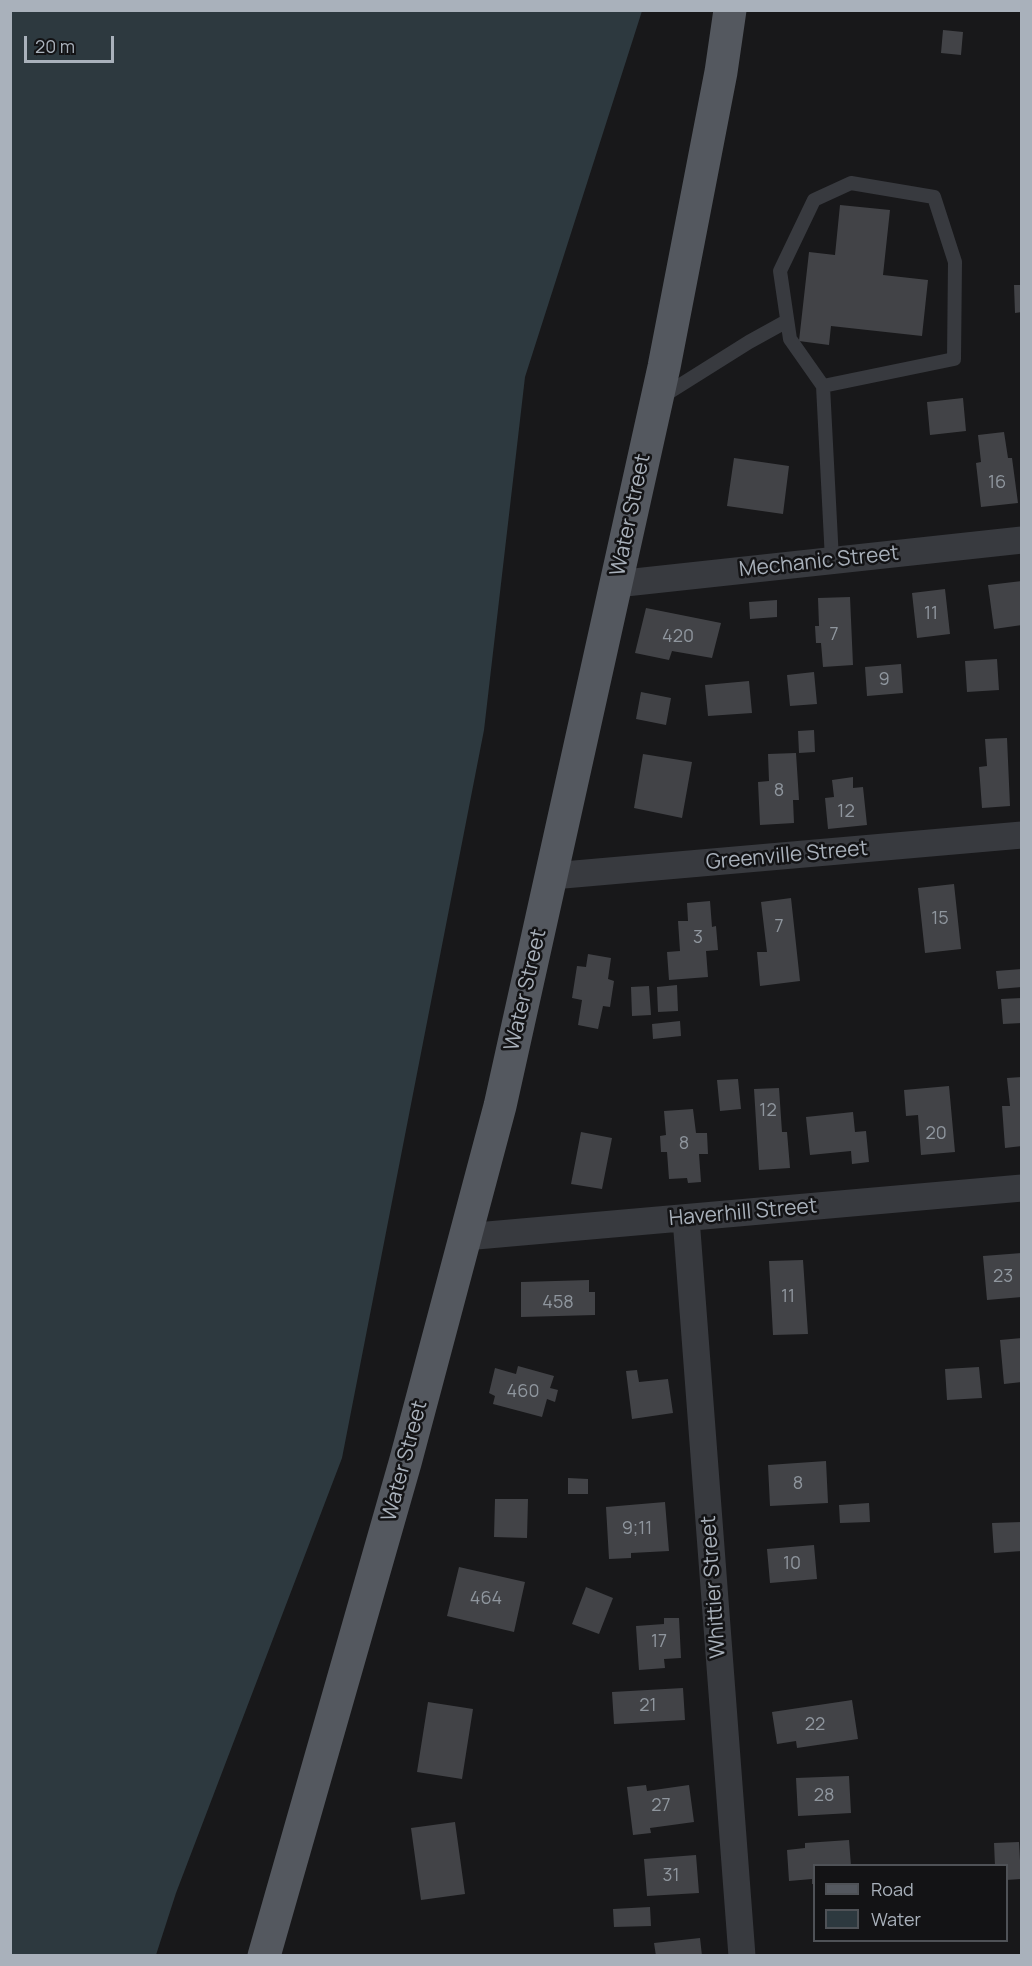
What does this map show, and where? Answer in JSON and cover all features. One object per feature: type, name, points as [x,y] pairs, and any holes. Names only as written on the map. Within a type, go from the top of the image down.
[{"type":"main road","name":"Water Street","points":[[264,1956],[364,1610],[500,1106],[657,399],[721,72],[730,10]]},
{"type":"street","name":"Mechanic Street","points":[[616,584],[1022,540]]},
{"type":"street","name":"Greenville Street","points":[[552,876],[1022,835]]},
{"type":"street","name":"Haverhill Street","points":[[465,1237],[1022,1188]]},
{"type":"street","name":"Whittier Street","points":[[686,1218],[742,1956]]},
{"type":"lane","points":[[823,386],[954,359],[955,262],[934,197],[851,183],[814,200],[780,272],[790,339],[823,386],[832,560]]},
{"type":"lane","points":[[657,399],[787,321]]},
{"type":"water","points":[[11,10],[642,11],[525,377],[484,730],[342,1458],[176,1893],[156,1955],[11,1955]]},
{"type":"building","points":[[943,30],[963,32],[961,55],[941,53]]},
{"type":"building","points":[[840,205],[890,210],[883,275],[928,280],[922,336],[831,326],[829,345],[799,341],[809,252],[835,255]]},
{"type":"building","points":[[1014,285],[1022,285],[1022,312],[1015,313]]},
{"type":"building","points":[[963,398],[966,431],[930,435],[927,402]]},
{"type":"building","points":[[1004,432],[1008,458],[1012,458],[1018,503],[981,507],[976,463],[981,462],[978,435]]},
{"type":"building","points":[[734,458],[789,466],[783,514],[727,506]]},
{"type":"building","points":[[1022,581],[1022,625],[994,629],[988,585]]},
{"type":"building","points":[[945,589],[950,634],[917,638],[912,593]]},
{"type":"building","points":[[850,597],[853,665],[823,667],[821,643],[816,643],[815,626],[819,626],[818,598]]},
{"type":"building","points":[[777,600],[777,617],[750,619],[749,602]]},
{"type":"building","points":[[646,608],[721,623],[712,658],[672,651],[669,660],[635,653]]},
{"type":"building","points":[[997,659],[999,690],[967,692],[965,661]]},
{"type":"building","points":[[901,664],[903,693],[867,696],[865,667]]},
{"type":"building","points":[[814,672],[817,704],[790,706],[787,675]]},
{"type":"building","points":[[749,681],[752,713],[708,716],[705,685]]},
{"type":"building","points":[[641,692],[671,698],[666,725],[636,719]]},
{"type":"building","points":[[814,730],[815,752],[799,753],[798,731]]},
{"type":"building","points":[[1007,738],[1010,806],[982,808],[979,767],[987,766],[985,739]]},
{"type":"building","points":[[796,753],[799,800],[793,800],[794,823],[760,825],[758,782],[769,781],[768,754]]},
{"type":"building","points":[[643,754],[692,762],[682,818],[634,808]]},
{"type":"building","points":[[853,777],[853,788],[863,787],[867,825],[828,829],[825,798],[834,797],[832,780]]},
{"type":"building","points":[[954,884],[961,949],[925,953],[918,888]]},
{"type":"building","points":[[791,898],[800,981],[760,986],[757,952],[767,952],[761,902]]},
{"type":"building","points":[[710,901],[712,927],[716,926],[718,950],[706,951],[708,977],[669,980],[667,952],[680,951],[678,921],[688,921],[687,903]]},
{"type":"building","points":[[588,954],[611,958],[608,979],[614,981],[610,1007],[603,1006],[598,1029],[578,1025],[582,1000],[572,998],[577,966],[586,967]]},
{"type":"building","points":[[1022,969],[1022,987],[998,989],[996,971]]},
{"type":"building","points":[[677,985],[678,1011],[658,1012],[657,987]]},
{"type":"building","points":[[649,986],[651,1015],[632,1016],[631,987]]},
{"type":"building","points":[[1022,998],[1022,1023],[1003,1024],[1001,999]]},
{"type":"building","points":[[680,1021],[681,1036],[653,1039],[652,1024]]},
{"type":"building","points":[[1022,1077],[1022,1146],[1005,1148],[1002,1106],[1010,1106],[1007,1078]]},
{"type":"building","points":[[738,1079],[741,1109],[720,1111],[717,1080]]},
{"type":"building","points":[[949,1086],[955,1152],[921,1155],[918,1115],[906,1116],[904,1090]]},
{"type":"building","points":[[779,1088],[782,1132],[787,1132],[790,1168],[759,1170],[754,1089]]},
{"type":"building","points":[[693,1109],[696,1133],[707,1133],[708,1154],[699,1154],[701,1182],[688,1183],[687,1178],[669,1179],[667,1152],[661,1152],[660,1136],[666,1135],[664,1111]]},
{"type":"building","points":[[853,1112],[855,1132],[866,1131],[869,1162],[852,1164],[851,1151],[810,1155],[806,1117]]},
{"type":"building","points":[[581,1132],[612,1138],[602,1189],[571,1184]]},
{"type":"building","points":[[1022,1253],[1022,1297],[987,1300],[983,1256]]},
{"type":"building","points":[[803,1260],[808,1334],[773,1335],[769,1261]]},
{"type":"building","points":[[589,1280],[589,1292],[595,1292],[595,1315],[521,1317],[521,1282]]},
{"type":"building","points":[[1022,1338],[1022,1382],[1004,1384],[1000,1340]]},
{"type":"building","points":[[518,1366],[554,1376],[550,1388],[558,1390],[555,1402],[547,1399],[542,1417],[493,1404],[495,1396],[489,1393],[495,1368],[516,1374]]},
{"type":"building","points":[[979,1367],[982,1398],[947,1400],[945,1369]]},
{"type":"building","points":[[637,1370],[639,1382],[668,1379],[673,1413],[632,1419],[626,1371]]},
{"type":"building","points":[[826,1461],[828,1503],[770,1506],[768,1465]]},
{"type":"building","points":[[568,1478],[588,1479],[588,1494],[568,1494]]},
{"type":"building","points":[[495,1499],[528,1499],[527,1538],[494,1537]]},
{"type":"building","points":[[665,1502],[669,1551],[631,1553],[631,1558],[609,1559],[606,1507]]},
{"type":"building","points":[[869,1503],[870,1522],[840,1523],[839,1505]]},
{"type":"building","points":[[1022,1522],[1022,1551],[994,1553],[992,1523]]},
{"type":"building","points":[[814,1545],[817,1579],[770,1583],[767,1549]]},
{"type":"building","points":[[459,1567],[525,1582],[514,1632],[447,1616]]},
{"type":"building","points":[[586,1587],[613,1598],[599,1634],[572,1624]]},
{"type":"building","points":[[664,1618],[679,1618],[681,1658],[664,1659],[665,1668],[639,1670],[636,1626],[664,1624]]},
{"type":"building","points":[[683,1688],[685,1720],[614,1724],[612,1692]]},
{"type":"building","points":[[852,1700],[858,1739],[797,1748],[796,1741],[777,1744],[772,1712]]},
{"type":"building","points":[[428,1702],[473,1709],[462,1779],[417,1772]]},
{"type":"building","points":[[849,1776],[851,1813],[798,1816],[796,1778]]},
{"type":"building","points":[[646,1785],[647,1791],[689,1785],[694,1822],[650,1828],[651,1833],[633,1835],[627,1787]]},
{"type":"building","points":[[455,1822],[465,1894],[421,1900],[411,1828]]},
{"type":"building","points":[[849,1840],[851,1864],[813,1864],[813,1884],[812,1879],[789,1881],[787,1850],[805,1848],[805,1843]]},
{"type":"building","points":[[1019,1842],[1021,1879],[1008,1880],[1008,1864],[995,1864],[994,1843]]},
{"type":"building","points":[[696,1855],[699,1893],[647,1896],[644,1859]]},
{"type":"building","points":[[650,1907],[651,1926],[614,1927],[613,1909]]},
{"type":"building","points":[[700,1938],[702,1956],[656,1956],[654,1943]]}]
